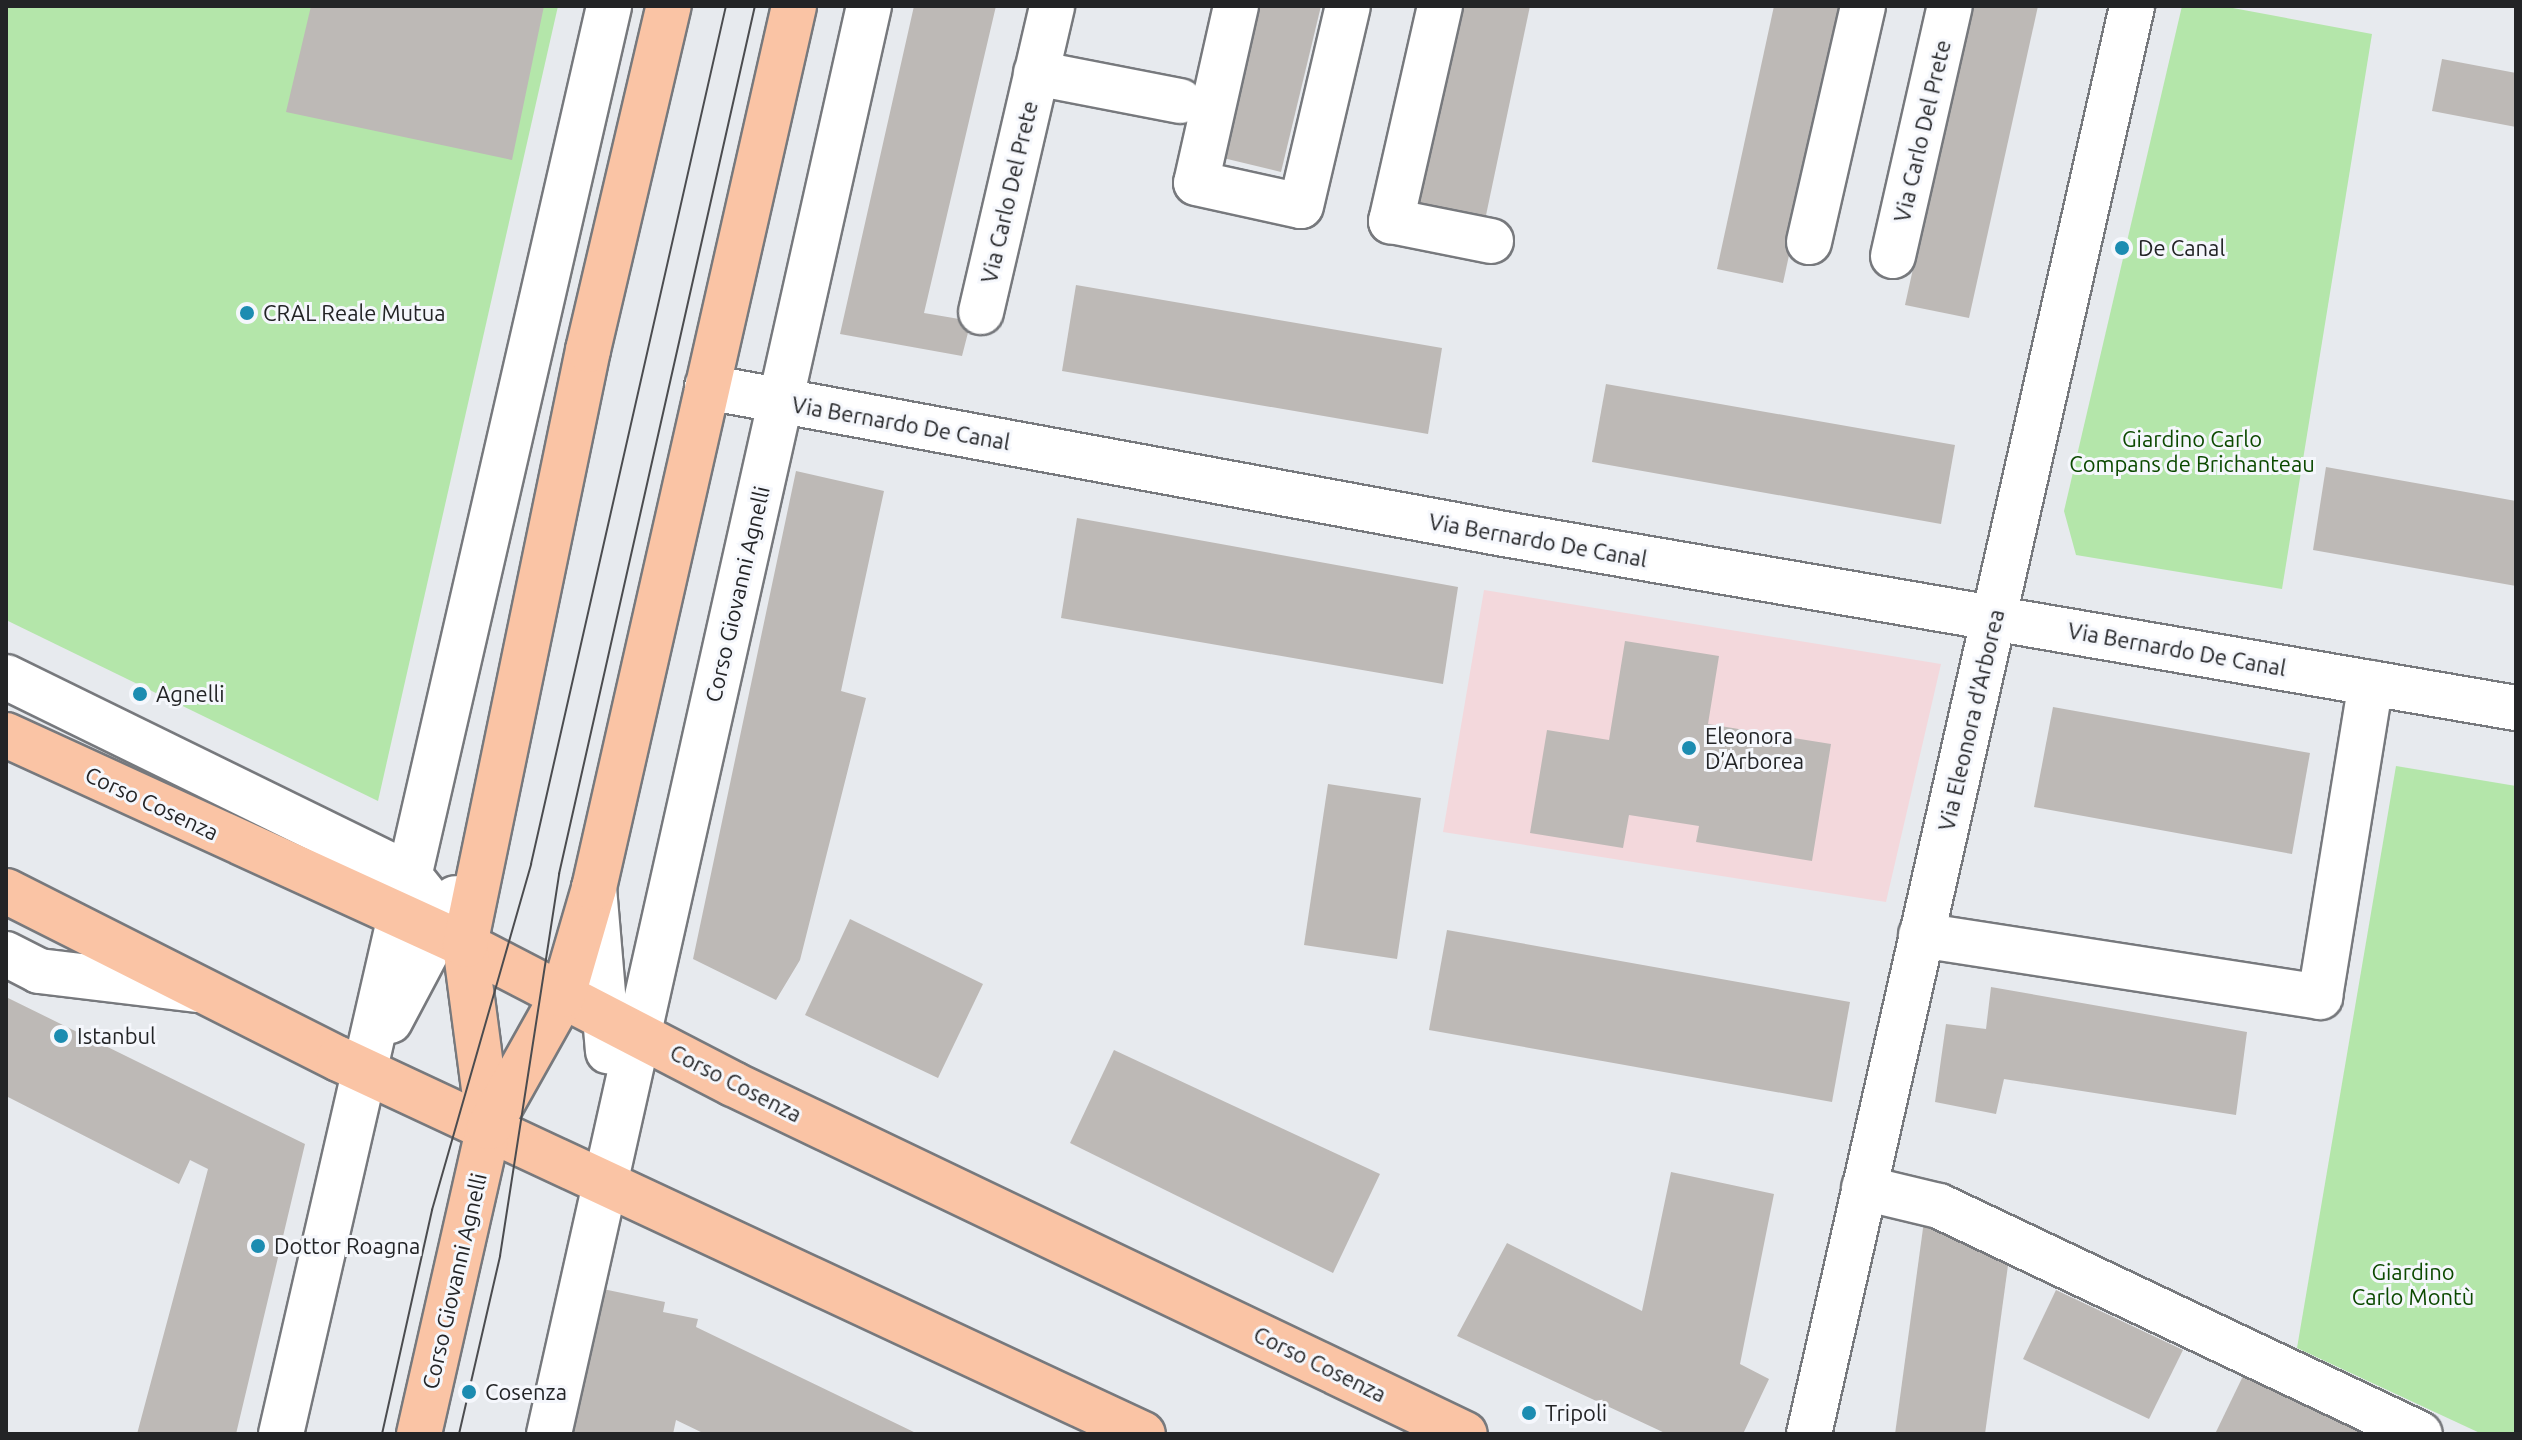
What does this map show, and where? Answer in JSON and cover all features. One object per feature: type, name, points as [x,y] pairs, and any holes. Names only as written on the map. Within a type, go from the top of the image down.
[{"type":"main road","name":"Corso Giovanni Agnelli","points":[[489,1127],[437,929],[481,846],[588,350],[669,6]]},
{"type":"main road","name":"Corso Giovanni Agnelli","points":[[419,1434],[489,1127],[563,995],[594,888],[794,6]]},
{"type":"main road","name":"Corso Cosenza","points":[[6,735],[437,929],[624,1024],[733,1084],[1465,1434]]},
{"type":"main road","points":[[6,891],[364,1070],[1143,1434]]},
{"type":"street","name":"Corso Giovanni Agnelli","points":[[281,1434],[364,1070],[437,929],[408,874],[609,6]]},
{"type":"street","name":"Corso Giovanni Agnelli","points":[[549,1434],[606,1182],[624,1024],[780,401],[869,6]]},
{"type":"street","name":"Via Carlo Del Prete","points":[[981,312],[1052,6]]},
{"type":"street","points":[[1236,6],[1196,183],[1301,206],[1348,6]]},
{"type":"street","points":[[1440,6],[1391,221],[1491,241]]},
{"type":"street","points":[[1809,242],[1863,6]]},
{"type":"street","name":"Via Carlo Del Prete","points":[[1893,256],[1950,6]]},
{"type":"street","name":"Via Eleonora d'Arborea","points":[[1809,1434],[2132,6]]},
{"type":"street","name":"Via Carlo Del Prete","points":[[1036,73],[1180,101]]},
{"type":"street","points":[[533,337],[588,350]]},
{"type":"street","name":"Via Bernardo De Canal","points":[[707,387],[1994,618],[2516,708]]},
{"type":"street","points":[[6,677],[408,874]]},
{"type":"street","points":[[1921,935],[2320,997],[2371,683]]},
{"type":"street","name":"Corso Giovanni Agnelli","points":[[594,888],[624,1024]]},
{"type":"street","points":[[6,954],[39,971],[205,991]]},
{"type":"street","points":[[1864,1188],[1939,1206],[2420,1434]]},
{"type":"shaded area","name":"Eleonora D’Arborea","points":[[1484,590],[1941,664],[1886,902],[1443,832]]},
{"type":"green space","name":"CRAL Reale Mutua","points":[[6,6],[558,6],[378,801],[6,620]]},
{"type":"green space","name":"Giardino Carlo Compans de Brichanteau","points":[[2182,6],[2222,6],[2372,34],[2282,589],[2076,555],[2064,511]]},
{"type":"green space","name":"Giardino Carlo Montù","points":[[2396,766],[2516,786],[2516,1434],[2482,1434],[2297,1348]]},
{"type":"building","points":[[311,6],[544,6],[512,160],[286,112]]},
{"type":"building","points":[[914,6],[996,6],[924,313],[971,321],[962,356],[840,334]]},
{"type":"building","points":[[1256,6],[1321,6],[1281,172],[1219,157]]},
{"type":"building","points":[[1455,6],[1530,6],[1485,220],[1413,206]]},
{"type":"building","points":[[1774,6],[1843,6],[1783,283],[1717,269]]},
{"type":"building","points":[[1971,6],[2038,6],[1969,318],[1905,305]]},
{"type":"building","points":[[2442,59],[2516,73],[2516,127],[2432,111]]},
{"type":"building","points":[[1076,285],[1442,348],[1428,434],[1062,371]]},
{"type":"building","points":[[1606,384],[1955,445],[1941,524],[1592,462]]},
{"type":"building","points":[[2326,467],[2516,501],[2516,586],[2313,550]]},
{"type":"building","points":[[796,471],[884,491],[841,691],[866,698],[800,960],[776,1000],[693,959]]},
{"type":"building","points":[[1077,518],[1458,587],[1443,684],[1061,618]]},
{"type":"building","points":[[1625,641],[1719,656],[1708,724],[1831,744],[1812,861],[1696,842],[1699,826],[1629,815],[1623,848],[1530,833],[1547,730],[1609,740]]},
{"type":"building","points":[[2053,707],[2310,753],[2292,854],[2034,807]]},
{"type":"building","points":[[1328,784],[1421,798],[1397,959],[1304,945]]},
{"type":"building","points":[[850,919],[983,984],[938,1078],[805,1015]]},
{"type":"building","points":[[1447,930],[1850,1002],[1832,1102],[1429,1030]]},
{"type":"building","points":[[1991,987],[2247,1032],[2236,1115],[2004,1079],[1996,1114],[1935,1102],[1946,1024],[1986,1029]]},
{"type":"building","points":[[6,997],[305,1144],[236,1434],[137,1434],[208,1169],[190,1160],[179,1184],[6,1096]]},
{"type":"building","points":[[1114,1050],[1380,1174],[1333,1273],[1070,1143]]},
{"type":"building","points":[[1671,1172],[1774,1194],[1740,1364],[1769,1379],[1743,1434],[1667,1434],[1457,1336],[1507,1243],[1642,1311]]},
{"type":"building","points":[[1924,1221],[2009,1258],[1985,1434],[1895,1434]]},
{"type":"building","points":[[603,1289],[665,1302],[663,1312],[698,1319],[696,1327],[918,1434],[705,1434],[676,1420],[673,1434],[571,1434]]},
{"type":"building","points":[[2056,1290],[2183,1350],[2149,1419],[2023,1359]]},
{"type":"building","points":[[2244,1374],[2365,1434],[2215,1434]]},
{"type":"tram line","points":[[382,1434],[432,1210],[531,864],[726,6]]},
{"type":"tram line","points":[[459,1434],[500,1256],[559,874],[755,6]]},
{"type":"place","name":"De Canal","points":[[2122,248]]},
{"type":"place","name":"CRAL Reale Mutua","points":[[247,313]]},
{"type":"place","name":"Agnelli","points":[[140,694]]},
{"type":"place","name":"Eleonora D’Arborea","points":[[1689,748]]},
{"type":"place","name":"Istanbul","points":[[61,1036]]},
{"type":"place","name":"Dottor Roagna","points":[[258,1246]]},
{"type":"place","name":"Cosenza","points":[[469,1392]]},
{"type":"place","name":"Tripoli","points":[[1529,1413]]}]
